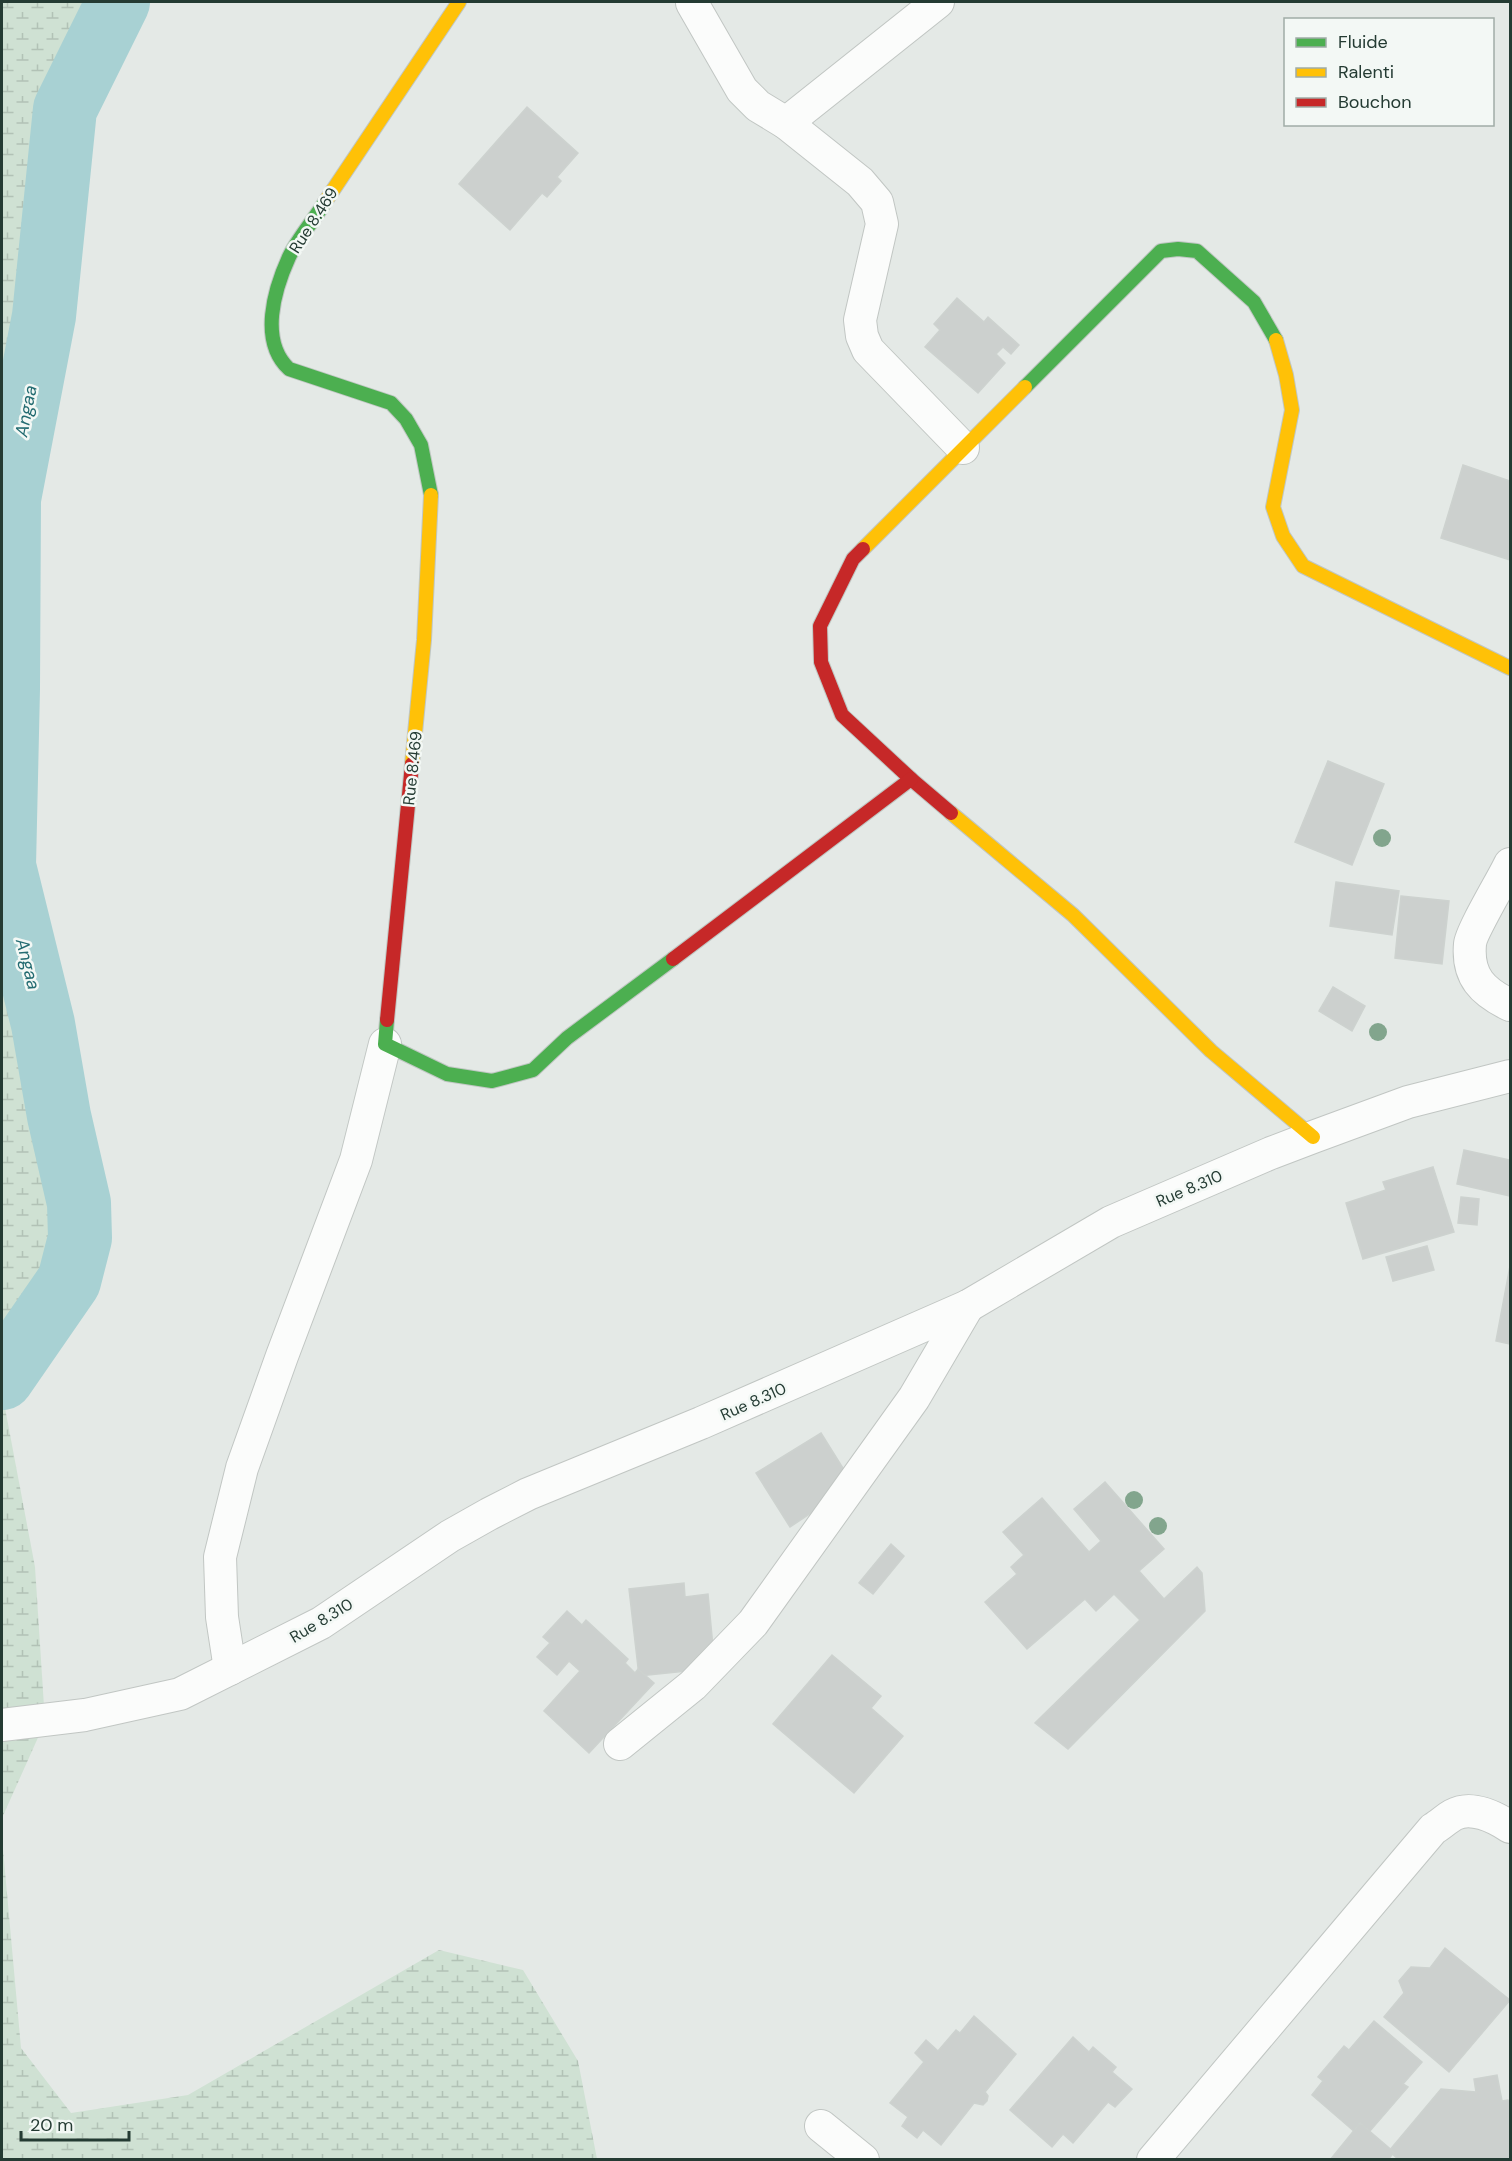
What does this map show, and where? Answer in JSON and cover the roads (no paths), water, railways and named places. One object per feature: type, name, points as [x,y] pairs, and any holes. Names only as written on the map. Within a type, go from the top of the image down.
[{"type":"street","name":"Rue 8.469","points":[[386,1044],[424,640],[430,498],[421,445],[406,419],[391,403],[289,369],[278,358],[272,342],[273,311],[274,301],[290,255],[459,2]]},
{"type":"street","points":[[692,2],[742,90],[758,106],[786,123],[860,182],[877,202],[882,224],[860,320],[862,336],[868,350],[963,448]]},
{"type":"street","points":[[786,123],[938,2]]},
{"type":"street","points":[[1312,1137],[1211,1051],[1073,915],[910,779],[842,715],[821,662],[820,626],[853,559],[1161,251],[1178,249],[1197,251],[1254,302],[1276,340],[1286,375],[1292,410],[1273,507],[1283,536],[1303,566],[1510,668]]},
{"type":"street","points":[[230,1669],[222,1617],[220,1557],[242,1468],[356,1160],[386,1044],[447,1074],[492,1081],[533,1070],[567,1038],[910,779]]},
{"type":"street","points":[[1510,864],[1470,942],[1470,962],[1477,983],[1492,996],[1510,1005]]},
{"type":"street","name":"Rue 8.310","points":[[2,1725],[85,1715],[180,1694],[321,1623],[450,1536],[519,1499],[701,1423],[968,1306],[1111,1222],[1271,1152],[1408,1102],[1510,1076]]},
{"type":"street","points":[[620,1744],[693,1685],[753,1623],[914,1398],[968,1306]]},
{"type":"street","points":[[1153,2160],[1433,1829],[1455,1814],[1475,1812],[1496,1818],[1510,1827]]},
{"type":"street","points":[[821,2126],[864,2160]]},
{"type":"waterway","name":"Angaa","points":[[2,1378],[69,1281],[80,1238],[79,1203],[59,1116],[43,1024],[4,866],[9,499],[44,316],[65,109],[118,2]]}]
